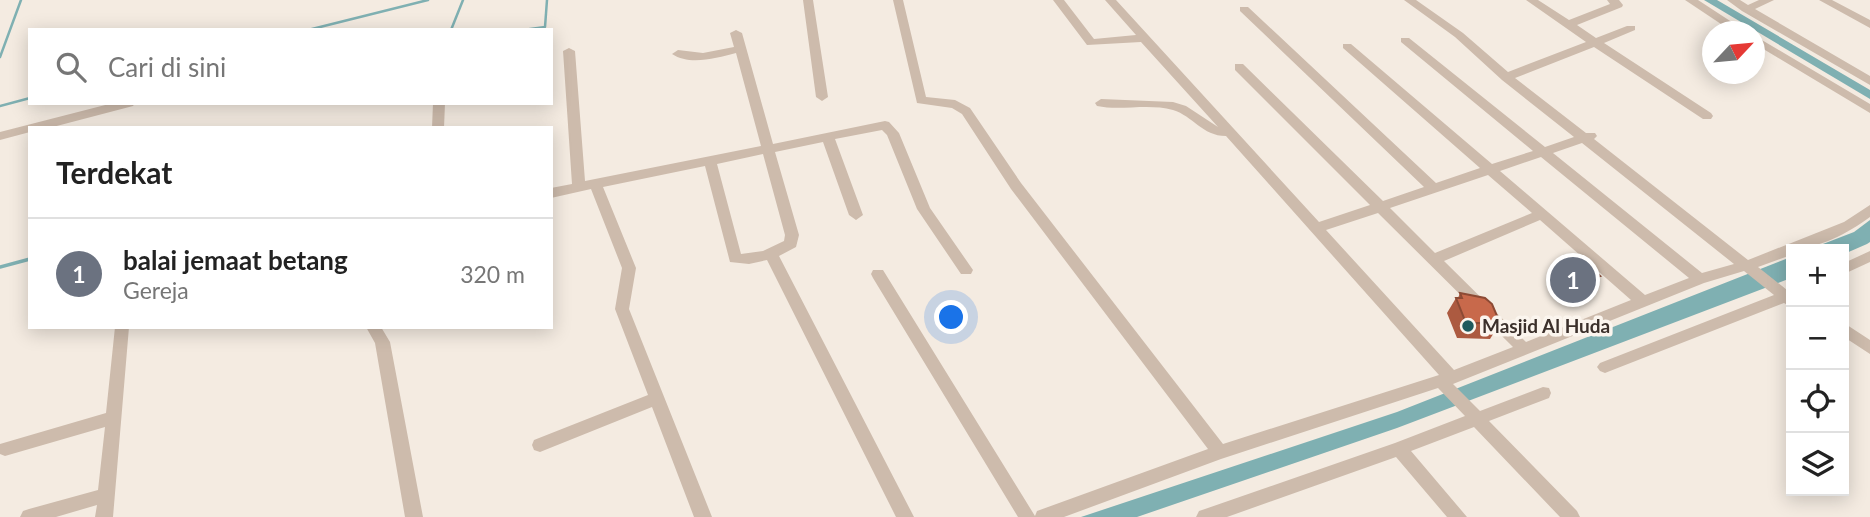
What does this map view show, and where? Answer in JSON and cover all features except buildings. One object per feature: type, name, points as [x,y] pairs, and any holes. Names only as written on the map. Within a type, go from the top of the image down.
[{"type":"street","points":[[808,0],[822,97]]},
{"type":"street","points":[[898,0],[917,93],[921,100],[955,104],[966,111],[1016,186],[1220,453]]},
{"type":"street","points":[[1058,0],[1091,43],[1143,38]]},
{"type":"street","points":[[1110,0],[1317,228],[1473,414],[1571,517]]},
{"type":"street","points":[[1531,0],[1707,116]]},
{"type":"street","points":[[1569,24],[1618,5],[1612,0]]},
{"type":"street","points":[[1690,0],[1724,21]]},
{"type":"street","points":[[1732,0],[1870,81]]},
{"type":"street","points":[[1746,9],[1769,0]]},
{"type":"street","points":[[1824,0],[1868,23]]},
{"type":"street","points":[[1412,1],[1786,292]]},
{"type":"street","points":[[1244,9],[1434,190]]},
{"type":"street","points":[[1509,76],[1631,28]]},
{"type":"street","points":[[710,161],[735,258],[746,259],[788,246],[792,239],[736,33]]},
{"type":"street","points":[[1405,40],[1700,279]]},
{"type":"street","points":[[1765,45],[1870,108]]},
{"type":"street","points":[[1347,46],[1642,302]]},
{"type":"street","points":[[678,54],[703,57],[740,50]]},
{"type":"street","points":[[569,51],[587,186],[629,268],[622,310],[703,517]]},
{"type":"street","points":[[1239,67],[1524,349]]},
{"type":"street","points":[[1101,103],[1174,107],[1191,115],[1213,132],[1231,132]]},
{"type":"street","points":[[39,126],[121,105]]},
{"type":"street","points":[[438,126],[439,105]]},
{"type":"street","points":[[553,193],[882,125],[890,128],[924,209],[966,270]]},
{"type":"street","points":[[0,136],[28,129]]},
{"type":"street","points":[[827,136],[856,215]]},
{"type":"street","points":[[1317,228],[1544,154],[1588,137]]},
{"type":"street","points":[[1043,517],[1220,453],[1448,383],[1524,349],[1700,279],[1756,269],[1836,231],[1870,210]]},
{"type":"street","points":[[1432,260],[1540,215]]},
{"type":"street","points":[[770,253],[905,517]]},
{"type":"street","points":[[1849,266],[1870,256]]},
{"type":"street","points":[[878,274],[1027,517]]},
{"type":"street","points":[[1605,367],[1786,293]]},
{"type":"street","points":[[104,517],[122,329]]},
{"type":"street","points":[[374,329],[382,342],[414,517]]},
{"type":"street","points":[[1849,333],[1870,348]]},
{"type":"street","points":[[1849,344],[1870,360]]},
{"type":"street","points":[[1205,517],[1399,449],[1473,414],[1543,393]]},
{"type":"street","points":[[540,445],[657,398]]},
{"type":"street","points":[[5,449],[114,417]]},
{"type":"street","points":[[1399,449],[1458,517]]},
{"type":"street","points":[[29,517],[106,495]]},
{"type":"water","points":[[1704,0],[1717,0],[1753,21],[1739,21]]},
{"type":"water","points":[[1765,28],[1870,90],[1870,99],[1765,36]]},
{"type":"water","points":[[1870,220],[1870,242],[1867,244],[1849,252],[1849,244],[1823,244],[1854,232]]},
{"type":"water","points":[[1786,259],[1786,280],[1397,428],[1137,517],[1081,517],[1397,412]]},
{"type":"waterway","points":[[0,57],[21,0]]},
{"type":"waterway","points":[[316,28],[428,0]]},
{"type":"waterway","points":[[452,28],[463,0]]},
{"type":"waterway","points":[[538,28],[545,27],[547,0]]},
{"type":"waterway","points":[[0,106],[28,99]]},
{"type":"waterway","points":[[0,267],[28,260]]},
{"type":"place","name":"balai jemaat betang","points":[[1573,280]]},
{"type":"place","name":"Masjid Al Huda","points":[[1468,326]]}]
